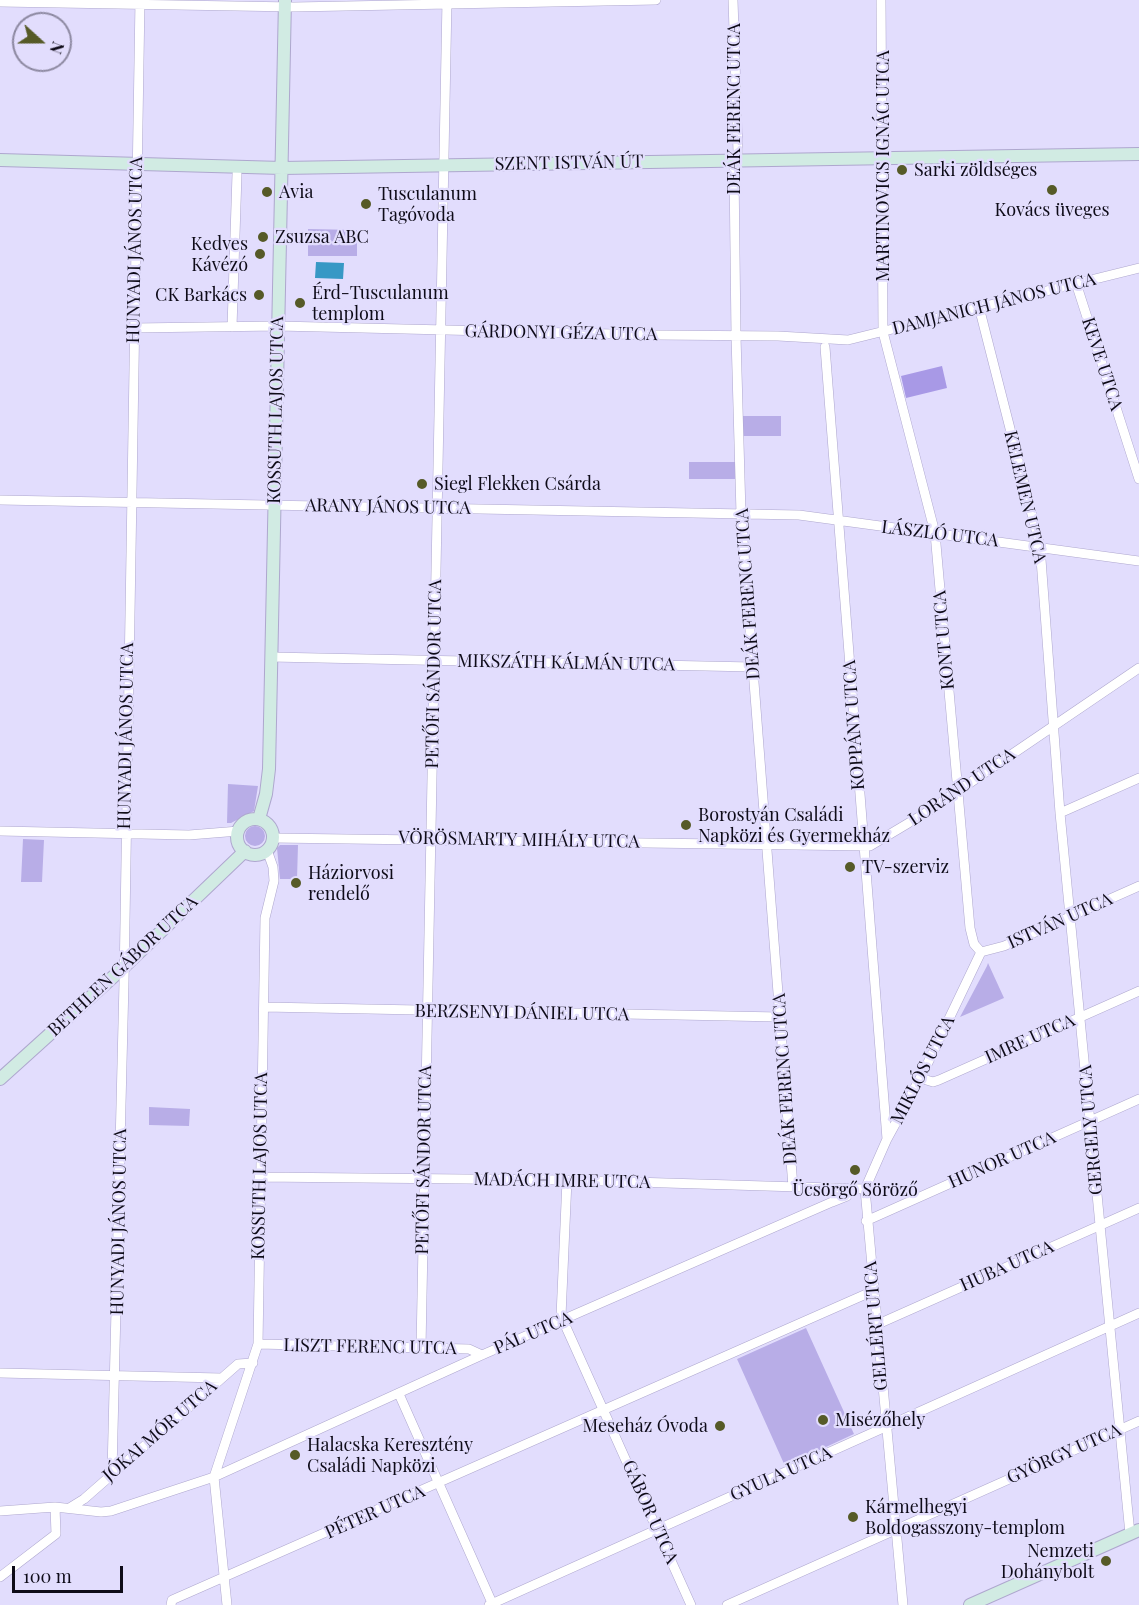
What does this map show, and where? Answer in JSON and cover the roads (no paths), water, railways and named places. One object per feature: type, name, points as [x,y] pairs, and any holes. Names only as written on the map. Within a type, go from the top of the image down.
[{"type":"street","points":[[0,2],[284,3],[656,0]]},
{"type":"street","name":"DEÁK FERENC UTCA","points":[[733,0],[738,152],[735,160],[736,336],[741,514],[793,1187]]},
{"type":"street","name":"MARTINOVICS IGNÁC UTCA","points":[[881,0],[884,158],[883,332]]},
{"type":"street","name":"HUNYADI JÁNOS UTCA","points":[[112,1472],[124,967],[124,834],[140,2]]},
{"type":"street","name":"PETŐFI SÁNDOR UTCA","points":[[421,1348],[447,2]]},
{"type":"street","name":"KOSSUTH LAJOS UTCA","points":[[259,819],[265,800],[269,770],[284,3]]},
{"type":"street","name":"SZENT ISTVÁN ÚT","points":[[0,160],[282,168],[1139,154]]},
{"type":"street","points":[[232,327],[237,174]]},
{"type":"street","name":"DAMJANICH JÁNOS UTCA","points":[[825,347],[1139,268]]},
{"type":"street","name":"KEVE UTCA","points":[[1076,283],[1139,479]]},
{"type":"street","name":"KELEMEN UTCA","points":[[979,308],[1040,546],[1054,726]]},
{"type":"street","name":"GÁRDONYI GÉZA UTCA","points":[[134,327],[278,326],[736,336]]},
{"type":"street","name":"KONT UTCA","points":[[883,332],[935,533],[970,928],[975,944],[981,952]]},
{"type":"street","name":"DAMJANICH JÁNOS UTCA","points":[[736,336],[848,340]]},
{"type":"street","points":[[814,339],[825,347]]},
{"type":"street","name":"KOPPÁNY UTCA","points":[[825,347],[887,1139]]},
{"type":"street","name":"ARANY JÁNOS UTCA","points":[[0,501],[132,501],[741,514]]},
{"type":"street","name":"LÁSZLÓ UTCA","points":[[741,514],[799,515],[1139,561]]},
{"type":"street","name":"MIKSZÁTH KÁLMÁN UTCA","points":[[271,657],[753,667]]},
{"type":"street","name":"LORÁND UTCA","points":[[766,844],[863,847],[873,845],[1139,668]]},
{"type":"street","name":"GERGELY UTCA","points":[[1054,726],[1060,813],[1119,1430],[1134,1532]]},
{"type":"street","points":[[1060,813],[1139,778]]},
{"type":"street","points":[[0,831],[189,836],[238,831],[249,820],[259,819],[269,826],[273,838],[267,850],[256,855],[245,851],[238,842],[238,831]]},
{"type":"street","name":"VÖRÖSMARTY MIHÁLY UTCA","points":[[273,838],[430,838],[766,844]]},
{"type":"street","name":"KOSSUTH LAJOS UTCA","points":[[214,1477],[217,1462],[258,1344],[265,918],[274,881],[273,867],[267,850]]},
{"type":"street","name":"BETHLEN GÁBOR UTCA","points":[[0,1079],[124,967],[245,851]]},
{"type":"street","name":"ISTVÁN UTCA","points":[[981,952],[1004,946],[1139,886]]},
{"type":"street","name":"MIKLÓS UTCA","points":[[865,1189],[887,1139],[920,1078],[981,952]]},
{"type":"street","name":"IMRE UTCA","points":[[920,1078],[933,1082],[939,1080],[1139,991]]},
{"type":"street","name":"BERZSENYI DÁNIEL UTCA","points":[[264,1007],[780,1017]]},
{"type":"street","name":"HUNOR UTCA","points":[[866,1221],[1139,1099]]},
{"type":"street","name":"MADÁCH IMRE UTCA","points":[[259,1177],[567,1180],[865,1189]]},
{"type":"street","points":[[563,1321],[560,1312],[567,1180]]},
{"type":"street","name":"PÁL UTCA","points":[[0,1511],[71,1507],[101,1512],[214,1477],[482,1355],[847,1196],[849,1189]]},
{"type":"street","name":"GELLÉRT UTCA","points":[[865,1189],[866,1221],[903,1605]]},
{"type":"street","name":"HUBA UTCA","points":[[876,1325],[1139,1208]]},
{"type":"street","name":"PÉTER UTCA","points":[[171,1602],[873,1291]]},
{"type":"street","name":"GYULA UTCA","points":[[491,1604],[1139,1313]]},
{"type":"street","name":"GÁBOR UTCA","points":[[563,1321],[691,1605]]},
{"type":"street","name":"LISZT FERENC UTCA","points":[[258,1344],[469,1349],[482,1355]]},
{"type":"street","name":"JÓKAI MÓR UTCA","points":[[71,1507],[84,1499],[237,1364],[253,1363]]},
{"type":"street","points":[[0,1373],[221,1378]]},
{"type":"street","points":[[399,1394],[491,1604]]},
{"type":"street","name":"GYÖRGY UTCA","points":[[727,1605],[1139,1421]]},
{"type":"street","points":[[214,1477],[227,1605]]},
{"type":"street","points":[[0,1577],[56,1534],[55,1507]]},
{"type":"street","points":[[970,1605],[987,1602],[1134,1532]]},
{"type":"water","points":[[316,262],[344,263],[343,279],[315,278]]},
{"type":"place","name":"Sarki zöldséges","points":[[902,170]]},
{"type":"place","name":"Kovács üveges","points":[[1052,190]]},
{"type":"place","name":"Avia","points":[[267,192]]},
{"type":"place","name":"Tusculanum Tagóvoda","points":[[366,204]]},
{"type":"place","name":"Zsuzsa ABC","points":[[263,237]]},
{"type":"place","name":"Kedves Kávézó","points":[[260,254]]},
{"type":"place","name":"CK Barkács","points":[[259,295]]},
{"type":"place","name":"Érd-Tusculanum templom","points":[[300,303]]},
{"type":"place","name":"Siegl Flekken Csárda","points":[[422,484]]},
{"type":"place","name":"Borostyán Családi Napközi és Gyermekház","points":[[686,825]]},
{"type":"place","name":"TV-szerviz","points":[[850,867]]},
{"type":"place","name":"Háziorvosi rendelő","points":[[296,883]]},
{"type":"place","name":"Ücsörgő Söröző","points":[[855,1170]]},
{"type":"place","name":"Misézőhely","points":[[823,1420]]},
{"type":"place","name":"Meseház Óvoda","points":[[720,1426]]},
{"type":"place","name":"Halacska Keresztény Családi Napközi","points":[[295,1455]]},
{"type":"place","name":"Kármelhegyi Boldogasszony-templom","points":[[853,1517]]},
{"type":"place","name":"Nemzeti Dohánybolt","points":[[1106,1561]]}]
